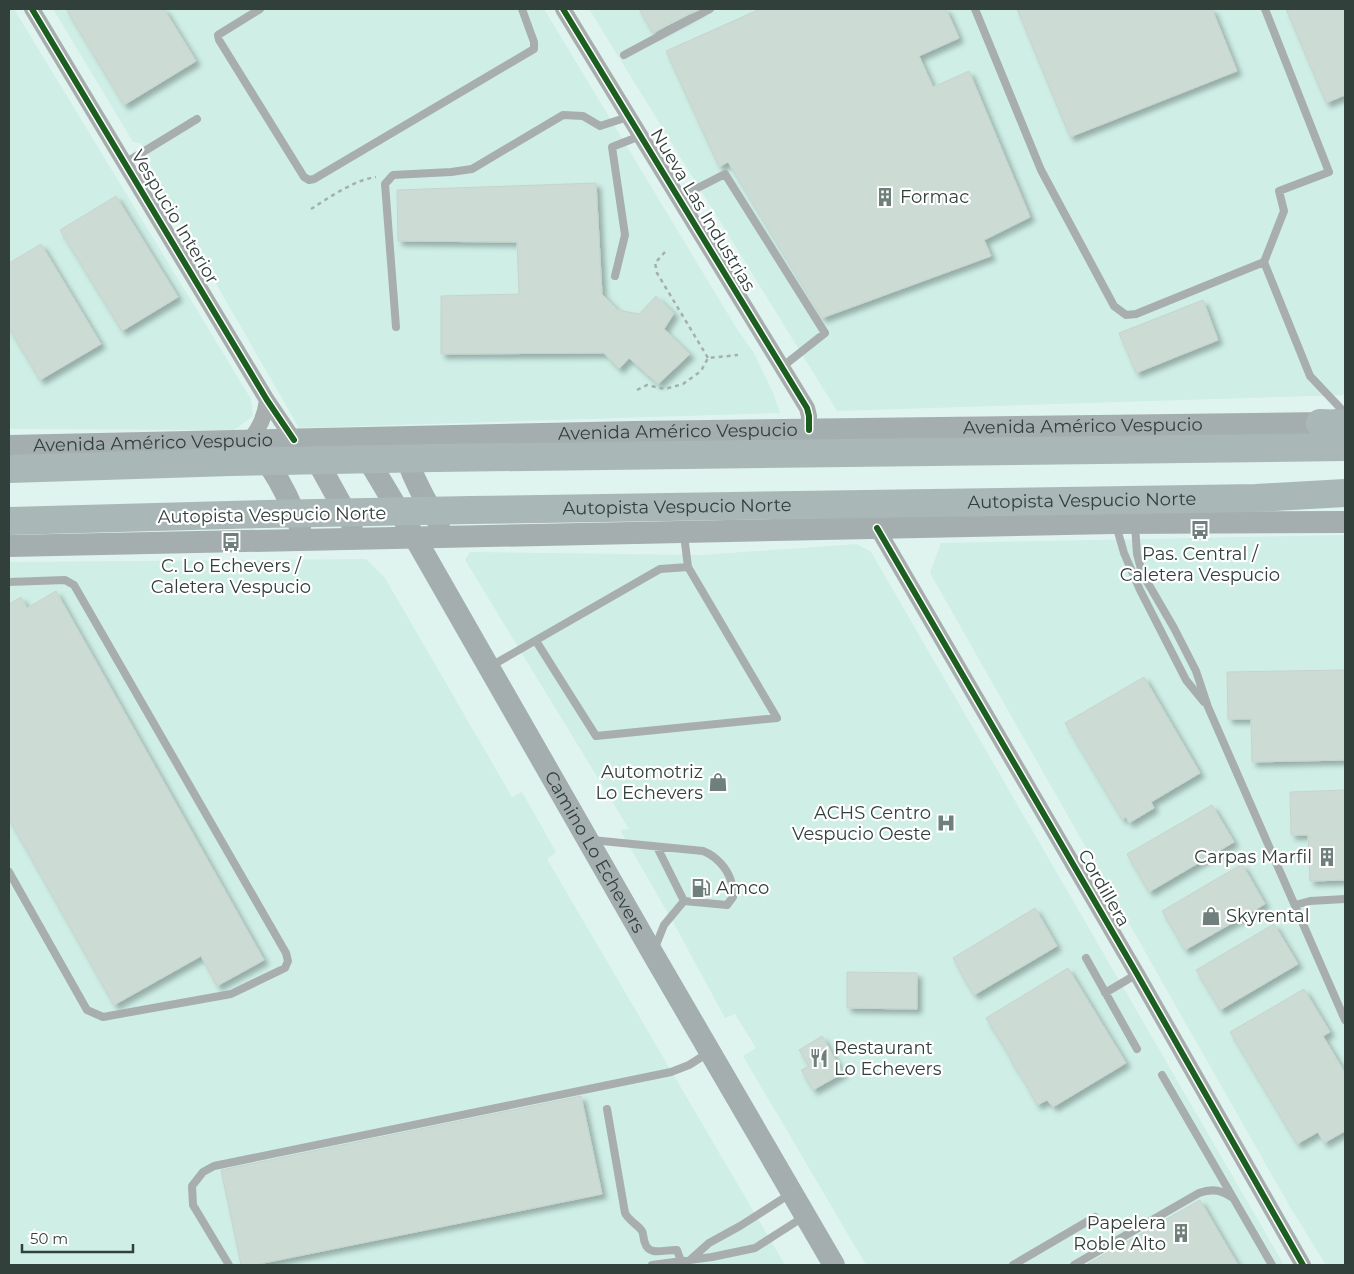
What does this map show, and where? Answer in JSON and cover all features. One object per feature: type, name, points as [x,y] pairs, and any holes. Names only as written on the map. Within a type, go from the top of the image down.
[{"type":"highway","points":[[9,469],[436,458],[1345,447]]},
{"type":"highway","name":"Autopista Vespucio Norte","points":[[9,521],[471,510],[1256,498],[1345,494]]},
{"type":"main road","name":"Avenida Américo Vespucio","points":[[9,446],[635,432],[1337,422]]},
{"type":"main road","points":[[400,438],[420,491],[439,522],[453,537]]},
{"type":"main road","name":"Camino Lo Echevers","points":[[356,439],[806,1216],[829,1264]]},
{"type":"main road","points":[[250,440],[275,474],[304,539]]},
{"type":"main road","points":[[300,440],[360,538]]},
{"type":"main road","points":[[9,546],[1125,523],[1345,522]]},
{"type":"main road","points":[[437,577],[441,554],[453,537]]},
{"type":"street","name":"Vespucio Interior","points":[[32,9],[267,400],[300,440]]},
{"type":"street","name":"Nueva Las Industrias","points":[[563,9],[807,408],[809,430]]},
{"type":"street","points":[[250,440],[262,422],[267,400]]},
{"type":"street","name":"Cordillera","points":[[877,528],[1137,974],[1303,1265]]},
{"type":"lane","points":[[260,9],[218,35],[219,40],[304,177],[309,180],[314,179],[534,49],[534,42],[523,9]]},
{"type":"lane","points":[[624,55],[710,9]]},
{"type":"lane","points":[[975,9],[1041,170],[1114,306],[1126,315],[1136,314],[1264,262]]},
{"type":"lane","points":[[1265,9],[1329,172],[1279,191],[1284,211],[1264,262],[1310,376],[1345,413]]},
{"type":"lane","points":[[396,327],[386,184],[393,175],[472,169],[563,115],[583,116],[600,126],[628,117]]},
{"type":"lane","points":[[125,164],[197,119]]},
{"type":"lane","points":[[616,276],[625,235],[612,147],[640,136]]},
{"type":"lane","points":[[678,198],[725,174],[825,333],[782,367]]},
{"type":"lane","points":[[1125,523],[1124,553],[1140,590],[1186,680],[1208,707]]},
{"type":"lane","points":[[1125,523],[1142,573],[1196,671],[1208,707],[1345,1020]]},
{"type":"lane","points":[[536,641],[596,736],[777,718],[688,567],[684,532]]},
{"type":"lane","points":[[489,667],[660,569],[688,567]]},
{"type":"lane","points":[[9,582],[65,580],[74,585],[281,944],[288,961],[285,968],[231,994],[103,1018],[87,1010],[9,872]]},
{"type":"lane","points":[[588,840],[704,851],[712,855],[732,881],[733,897],[727,905],[684,901]]},
{"type":"lane","points":[[657,847],[684,901]]},
{"type":"lane","points":[[1294,905],[1310,901],[1345,900]]},
{"type":"lane","points":[[653,954],[664,925],[684,901]]},
{"type":"lane","points":[[1086,958],[1137,1049]]},
{"type":"lane","points":[[1104,993],[1137,974]]},
{"type":"lane","points":[[229,1265],[193,1205],[192,1186],[203,1172],[214,1166],[671,1072],[689,1065],[710,1052]]},
{"type":"lane","points":[[1162,1075],[1272,1265]]},
{"type":"lane","points":[[607,1108],[625,1213],[643,1232],[648,1249],[654,1252],[668,1249],[677,1250],[681,1261]]},
{"type":"lane","points":[[1074,1265],[1199,1193],[1215,1190],[1228,1194],[1233,1198]]},
{"type":"lane","points":[[690,1260],[709,1243],[740,1226],[792,1192]]},
{"type":"lane","points":[[652,1265],[712,1257],[755,1248],[806,1216]]},
{"type":"lane","points":[[1013,1265],[1095,1217]]},
{"type":"path","points":[[311,209],[340,190],[369,178],[393,175]]},
{"type":"path","points":[[665,252],[655,263],[657,273],[708,358]]},
{"type":"path","points":[[708,358],[738,355]]},
{"type":"path","points":[[637,390],[647,385],[665,389],[683,384],[701,371],[708,358]]},
{"type":"shaded area","points":[[9,9],[14,9],[251,399],[253,416],[234,430],[9,429]]},
{"type":"shaded area","points":[[53,9],[544,9],[737,329],[754,353],[774,395],[780,413],[299,428],[149,167],[151,160],[141,143],[133,142]]},
{"type":"shaded area","points":[[589,9],[1345,9],[1345,395],[837,411]]},
{"type":"shaded area","points":[[1345,535],[1345,1265],[1326,1265],[1290,1207],[930,573],[941,543]]},
{"type":"shaded area","points":[[857,544],[871,552],[1284,1265],[866,1265],[743,1056],[756,1048],[735,1014],[725,1018],[620,830],[629,829],[465,560],[470,552],[701,555]]},
{"type":"shaded area","points":[[366,559],[385,578],[512,797],[522,792],[556,852],[547,859],[785,1265],[9,1265],[9,562]]},
{"type":"building","points":[[66,9],[164,9],[196,61],[124,105]]},
{"type":"building","points":[[639,9],[699,9],[653,33]]},
{"type":"building","points":[[760,9],[946,9],[959,38],[919,56],[933,87],[969,71],[1030,217],[984,240],[991,256],[822,318],[728,162],[719,167],[666,51]]},
{"type":"building","points":[[1017,9],[1212,9],[1237,71],[1070,137]]},
{"type":"building","points":[[1286,9],[1345,9],[1345,95],[1326,103]]},
{"type":"building","points":[[596,183],[602,294],[618,310],[639,314],[656,296],[674,313],[664,329],[690,354],[658,384],[629,358],[619,369],[604,353],[441,354],[441,296],[519,294],[517,242],[398,241],[397,190]]},
{"type":"building","points":[[116,196],[178,297],[122,331],[60,230]]},
{"type":"building","points":[[41,244],[101,344],[40,380],[9,328],[9,263]]},
{"type":"building","points":[[1203,300],[1218,340],[1136,373],[1119,333]]},
{"type":"building","points":[[56,591],[264,960],[217,986],[201,956],[114,1005],[9,819],[9,604],[21,597],[27,608]]},
{"type":"building","points":[[1345,670],[1345,760],[1252,762],[1251,719],[1228,719],[1227,672]]},
{"type":"building","points":[[1144,677],[1200,773],[1151,802],[1154,808],[1129,823],[1126,817],[1122,819],[1065,723]]},
{"type":"building","name":"Carpas Marfil","points":[[1345,790],[1345,880],[1310,881],[1308,835],[1291,835],[1290,792]]},
{"type":"building","points":[[1212,805],[1234,842],[1149,892],[1127,854]]},
{"type":"building","points":[[1242,864],[1265,904],[1185,950],[1162,911]]},
{"type":"building","points":[[1035,908],[1057,946],[974,995],[953,958]]},
{"type":"building","points":[[1274,924],[1298,964],[1220,1010],[1196,970]]},
{"type":"building","points":[[1068,968],[1126,1063],[1053,1107],[1047,1100],[1037,1105],[986,1018]]},
{"type":"building","points":[[847,972],[917,973],[917,1009],[847,1008]]},
{"type":"building","points":[[1304,989],[1330,1032],[1323,1036],[1345,1073],[1345,1131],[1324,1143],[1318,1132],[1297,1144],[1230,1032]]},
{"type":"building","name":"Restaurant Lo Echevers","points":[[822,1036],[843,1073],[813,1090],[801,1070],[809,1066],[799,1050]]},
{"type":"building","points":[[581,1096],[602,1194],[254,1265],[241,1265],[221,1170]]},
{"type":"building","name":"Papelera Roble Alto","points":[[1200,1200],[1238,1265],[1086,1265]]},
{"type":"cycle path","points":[[32,9],[267,400],[294,440]]},
{"type":"cycle path","points":[[563,9],[807,408],[809,430]]},
{"type":"cycle path","points":[[877,528],[1137,974],[1303,1265]]},
{"type":"place","name":"Formac","points":[[885,197]]},
{"type":"place","name":"Pas. Central / Caletera Vespucio","points":[[1200,530]]},
{"type":"place","name":"C. Lo Echevers / Caletera Vespucio","points":[[231,542]]},
{"type":"place","name":"Automotriz Lo Echevers","points":[[718,782]]},
{"type":"place","name":"ACHS Centro Vespucio Oeste","points":[[946,823]]},
{"type":"place","name":"Carpas Marfil","points":[[1327,857]]},
{"type":"place","name":"Amco","points":[[701,888]]},
{"type":"place","name":"Skyrental","points":[[1211,916]]},
{"type":"place","name":"Restaurant Lo Echevers","points":[[819,1058]]},
{"type":"place","name":"Papelera Roble Alto","points":[[1181,1233]]}]
